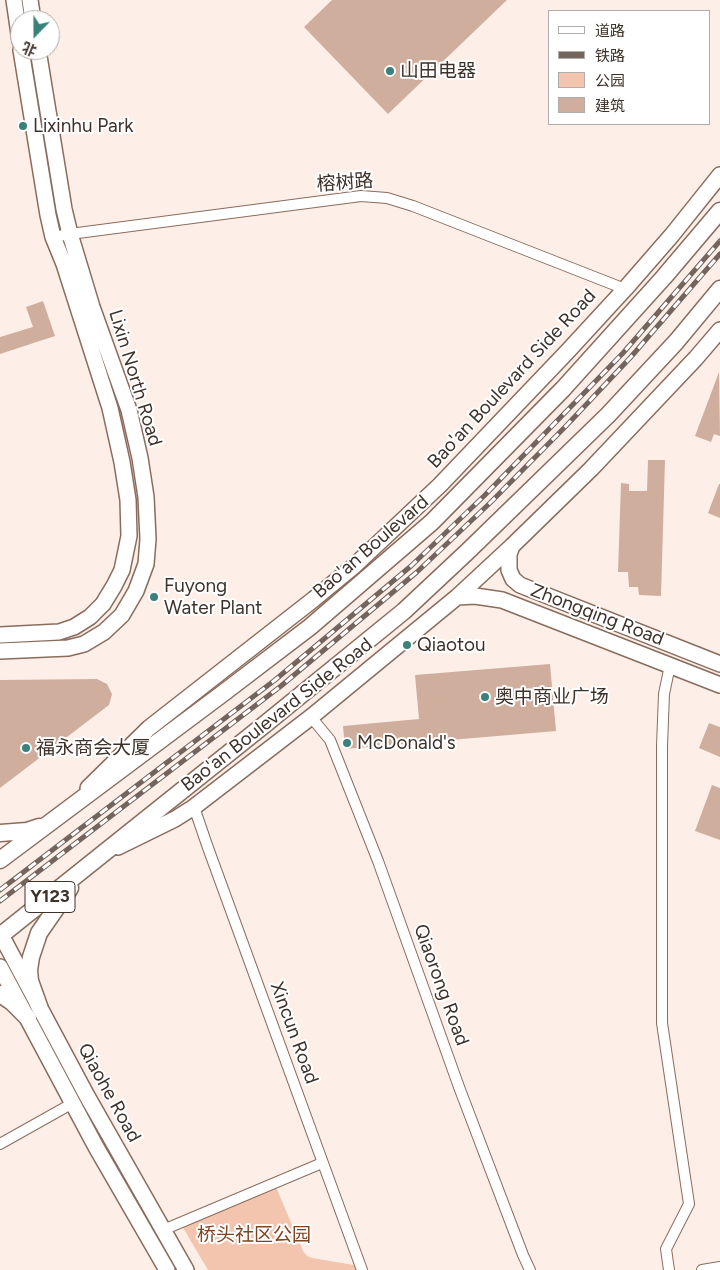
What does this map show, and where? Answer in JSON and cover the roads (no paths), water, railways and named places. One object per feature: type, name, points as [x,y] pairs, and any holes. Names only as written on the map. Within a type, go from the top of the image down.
[{"type":"main road","name":"Lixin North Road","points":[[0,635],[59,632],[74,627],[90,617],[103,604],[122,570],[129,536],[128,500],[110,408],[64,264],[53,238],[23,60]]},
{"type":"main road","name":"Lixin North Road","points":[[0,651],[60,650],[84,644],[98,637],[111,627],[128,607],[146,564],[148,520],[140,458],[128,410],[92,307],[70,234],[64,209],[40,60]]},
{"type":"main road","name":"Bao'an Boulevard Side Road","points":[[67,810],[149,728],[353,567],[440,486],[625,289],[672,235],[720,175]]},
{"type":"main road","name":"Bao'an Boulevard","points":[[0,860],[310,627],[432,522],[563,389],[664,277],[720,211]]},
{"type":"main road","points":[[99,858],[404,611],[608,415],[676,342],[720,289]]},
{"type":"main road","name":"Bao'an Boulevard Side Road","points":[[99,858],[194,807],[311,717],[457,597],[591,469],[720,330]]},
{"type":"main road","name":"Zhongqing Road","points":[[512,546],[509,554],[509,570],[511,576],[520,586],[720,664]]},
{"type":"main road","name":"Zhongqing Road","points":[[457,597],[482,597],[502,600],[720,685]]},
{"type":"main road","points":[[592,635],[599,617]]},
{"type":"main road","points":[[0,833],[27,831],[46,825]]},
{"type":"main road","name":"Y123","points":[[0,935],[99,858]]},
{"type":"main road","points":[[39,1006],[30,981],[31,956],[46,922],[81,872]]},
{"type":"main road","name":"Qiaohe Road","points":[[0,935],[186,1270]]},
{"type":"main road","name":"Qiaohe Road","points":[[0,967],[72,1103],[167,1270]]},
{"type":"main road","points":[[0,994],[12,1002],[28,1018]]},
{"type":"street","name":"榕树路","points":[[53,238],[70,234],[361,196],[387,198],[413,206],[625,289]]},
{"type":"street","points":[[669,1270],[666,1249],[689,1204],[662,1023],[662,746],[664,694],[670,665]]},
{"type":"street","name":"Qiaorong Road","points":[[311,717],[330,740],[338,759],[378,861],[459,1087],[530,1270]]},
{"type":"street","name":"Xincun Road","points":[[194,807],[362,1270]]},
{"type":"street","points":[[0,1144],[72,1103]]},
{"type":"street","points":[[163,1230],[322,1163]]},
{"type":"street","points":[[702,1270],[720,1266]]},
{"type":"railway","points":[[0,890],[275,680],[411,566],[484,496],[623,353],[720,241]]},
{"type":"railway","points":[[0,901],[281,686],[417,572],[490,503],[566,426],[630,358],[720,254]]},
{"type":"place","name":"山田电器","points":[[390,71]]},
{"type":"place","name":"Lixinhu Park","points":[[23,126]]},
{"type":"place","name":"Fuyong Water Plant","points":[[154,597]]},
{"type":"place","name":"Qiaotou","points":[[407,645]]},
{"type":"place","name":"奥中商业广场","points":[[485,697]]},
{"type":"place","name":"McDonald's","points":[[347,743]]},
{"type":"place","name":"福永商会大厦","points":[[26,748]]},
{"type":"park label","name":"桥头社区公园","points":[[254,1235]]}]
